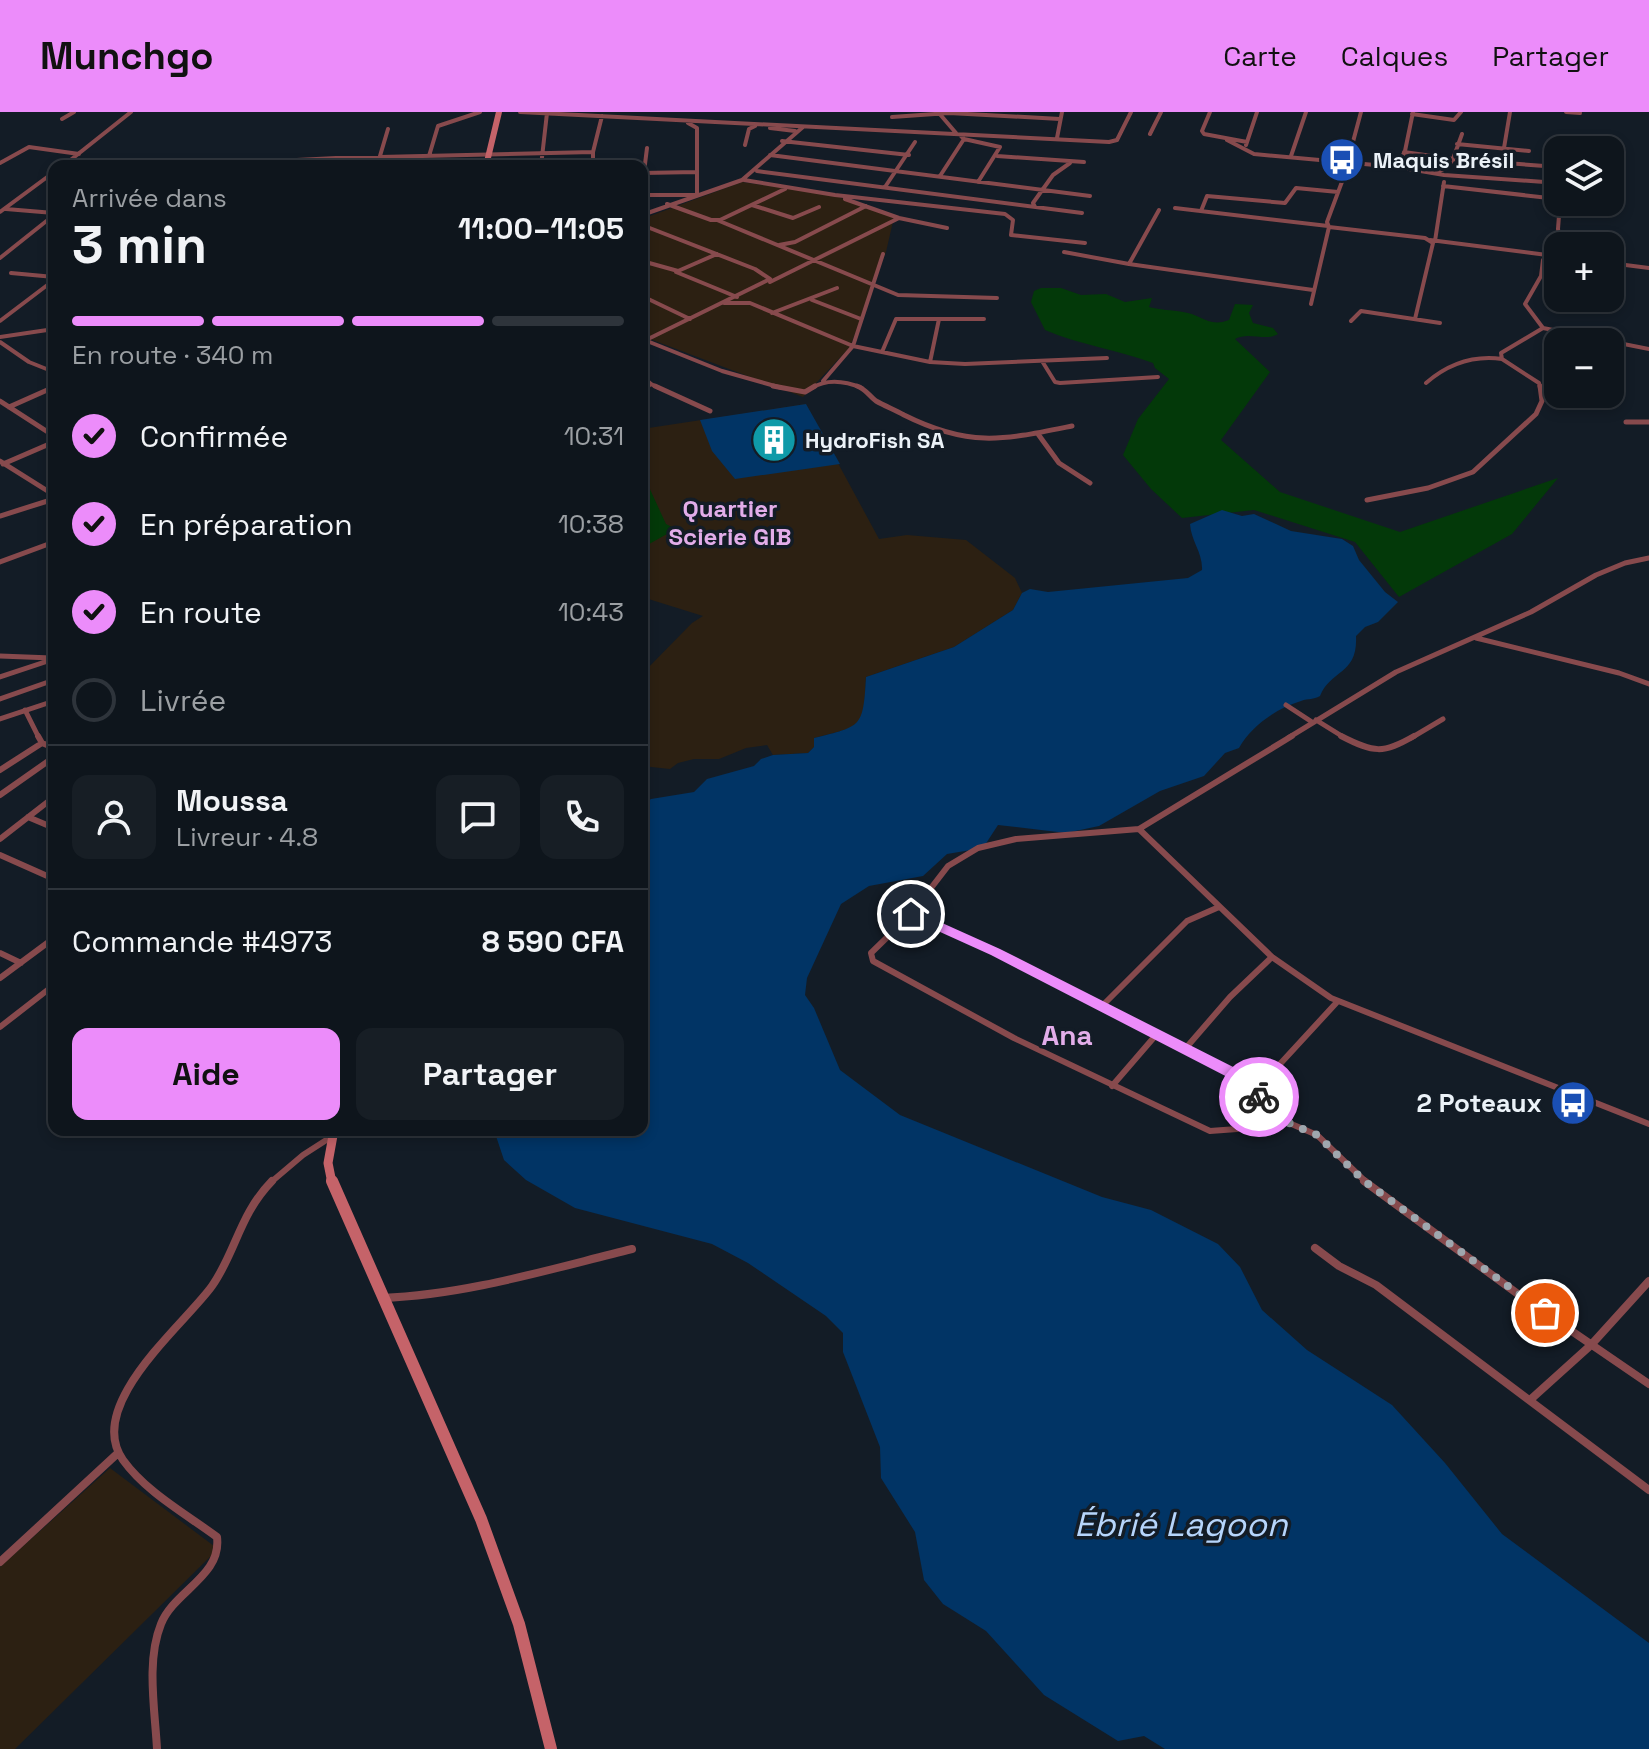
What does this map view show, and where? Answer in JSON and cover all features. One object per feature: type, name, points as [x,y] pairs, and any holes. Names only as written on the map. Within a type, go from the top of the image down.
[{"type":"street","points":[[62,119],[74,112]]},
{"type":"street","points":[[71,160],[131,112]]},
{"type":"street","points":[[428,160],[438,126],[480,112]]},
{"type":"street","points":[[488,160],[499,112]]},
{"type":"street","points":[[520,112],[1114,141],[1131,112]]},
{"type":"street","points":[[634,118],[639,112]]},
{"type":"street","points":[[886,112],[892,117],[895,129]]},
{"type":"street","points":[[983,115],[992,112]]},
{"type":"street","points":[[1057,138],[1062,112]]},
{"type":"street","points":[[1150,134],[1161,112]]},
{"type":"street","points":[[1210,112],[1202,131],[1204,134],[1247,142]]},
{"type":"street","points":[[1245,148],[1257,112]]},
{"type":"street","points":[[1291,156],[1306,112]]},
{"type":"street","points":[[1311,304],[1329,226],[1327,222],[1361,112]]},
{"type":"street","points":[[1397,167],[1404,152],[1412,113],[1454,120],[1461,112]]},
{"type":"street","points":[[1504,148],[1510,112]]},
{"type":"street","points":[[1566,112],[1580,113]]},
{"type":"street","points":[[542,160],[547,113]]},
{"type":"street","points":[[892,117],[939,113],[1060,119]]},
{"type":"street","points":[[939,113],[964,139],[1000,147],[978,182]]},
{"type":"street","points":[[731,122],[738,114]]},
{"type":"street","points":[[593,160],[602,116]]},
{"type":"street","points":[[672,119],[697,128],[697,195]]},
{"type":"street","points":[[648,212],[744,180],[757,171],[782,141],[804,126]]},
{"type":"street","points":[[745,145],[751,127],[795,131]]},
{"type":"street","points":[[379,160],[388,129]]},
{"type":"street","points":[[1436,173],[1448,167],[1462,134]]},
{"type":"street","points":[[940,176],[964,139]]},
{"type":"street","points":[[1227,140],[1254,154],[1397,167],[1444,175],[1544,182]]},
{"type":"street","points":[[782,141],[909,155]]},
{"type":"street","points":[[885,187],[898,172],[915,142]]},
{"type":"street","points":[[1457,144],[1529,151]]},
{"type":"street","points":[[0,163],[29,147],[79,154]]},
{"type":"street","points":[[645,160],[647,148]]},
{"type":"street","points":[[298,160],[593,152]]},
{"type":"street","points":[[1404,152],[1544,166]]},
{"type":"street","points":[[770,155],[1090,196]]},
{"type":"street","points":[[997,156],[1084,162]]},
{"type":"street","points":[[1035,207],[1033,203],[1059,167],[1076,162]]},
{"type":"street","points":[[757,171],[1082,213]]},
{"type":"street","points":[[648,172],[697,172]]},
{"type":"street","points":[[1415,319],[1434,247],[1444,175]]},
{"type":"street","points":[[0,212],[48,176]]},
{"type":"street","points":[[744,180],[835,195],[1005,214],[1013,220],[1011,235],[1085,243]]},
{"type":"street","points":[[1443,186],[1544,199]]},
{"type":"street","points":[[717,220],[788,187]]},
{"type":"street","points":[[1201,211],[1207,196],[1285,203],[1296,188],[1338,192]]},
{"type":"street","points":[[648,195],[697,195]]},
{"type":"street","points":[[835,195],[899,218],[947,228]]},
{"type":"street","points":[[667,204],[717,220],[908,296],[997,298]]},
{"type":"street","points":[[752,205],[793,218],[819,207]]},
{"type":"street","points":[[776,245],[795,242],[866,206]]},
{"type":"street","points":[[5,208],[48,213]]},
{"type":"street","points":[[1175,208],[1544,255]]},
{"type":"street","points":[[1129,264],[1159,210]]},
{"type":"street","points":[[648,339],[899,218]]},
{"type":"street","points":[[0,258],[48,219]]},
{"type":"street","points":[[648,227],[768,275],[770,282]]},
{"type":"street","points":[[795,242],[796,253]]},
{"type":"street","points":[[1064,252],[1313,290]]},
{"type":"street","points":[[672,271],[685,269],[717,253]]},
{"type":"street","points":[[648,341],[773,387],[805,392],[823,381],[853,346],[883,254]]},
{"type":"street","points":[[1543,328],[1525,304],[1541,276],[1544,259]]},
{"type":"street","points":[[648,263],[737,297]]},
{"type":"street","points":[[1624,265],[1649,268]]},
{"type":"street","points":[[11,273],[48,277]]},
{"type":"street","points":[[0,321],[48,283]]},
{"type":"street","points":[[772,313],[837,288]]},
{"type":"street","points":[[648,299],[690,319]]},
{"type":"street","points":[[812,300],[861,319]]},
{"type":"street","points":[[724,303],[750,303],[853,346],[930,362],[1107,358]]},
{"type":"street","points":[[1351,321],[1356,319],[1358,311],[1440,323]]},
{"type":"street","points":[[882,352],[896,319],[984,319]]},
{"type":"street","points":[[930,362],[939,319]]},
{"type":"street","points":[[1502,359],[1501,353],[1543,328],[1649,349]]},
{"type":"street","points":[[1,343],[48,331]]},
{"type":"street","points":[[1,343],[29,362],[48,370]]},
{"type":"street","points":[[1367,500],[1423,492],[1467,475],[1486,463],[1507,438],[1540,412],[1544,403],[1539,383],[1502,359],[1487,356],[1445,367],[1426,383]]},
{"type":"street","points":[[1042,361],[1055,382],[1060,383],[1158,377]]},
{"type":"street","points":[[648,379],[651,384],[710,411]]},
{"type":"street","points":[[823,381],[848,382],[865,389],[873,399],[936,431],[982,440],[1001,440],[1072,426]]},
{"type":"street","points":[[9,407],[48,390]]},
{"type":"street","points":[[0,401],[48,435]]},
{"type":"street","points":[[1626,422],[1649,422]]},
{"type":"street","points":[[1038,434],[1059,463],[1090,483]]},
{"type":"street","points":[[1,463],[48,442]]},
{"type":"street","points":[[1,463],[48,493]]},
{"type":"street","points":[[0,516],[48,499]]},
{"type":"street","points":[[0,562],[48,544]]},
{"type":"street","points":[[1266,1113],[1237,1129],[1210,1131],[1112,1086],[937,998],[873,961],[871,953],[911,914],[948,866],[978,848],[1016,839],[1139,829],[1396,672],[1531,612],[1596,575],[1625,563],[1649,558]]},
{"type":"street","points":[[1476,638],[1619,673],[1649,684]]},
{"type":"street","points":[[0,656],[48,658]]},
{"type":"street","points":[[0,677],[48,660]]},
{"type":"street","points":[[0,699],[48,682]]},
{"type":"street","points":[[0,719],[48,703]]},
{"type":"street","points":[[1286,705],[1340,736],[1380,751],[1388,751],[1443,719]]},
{"type":"street","points":[[25,710],[42,743],[48,746]]},
{"type":"street","points":[[0,757],[3,768],[42,743]]},
{"type":"street","points":[[0,795],[48,761]]},
{"type":"street","points":[[0,839],[48,802]]},
{"type":"street","points":[[28,817],[48,825]]},
{"type":"street","points":[[1139,829],[1272,957],[1338,1001],[1649,1124]]},
{"type":"street","points":[[0,855],[48,876]]},
{"type":"street","points":[[1102,1006],[1187,921],[1219,907]]},
{"type":"street","points":[[911,914],[1244,1079],[1256,1090],[1266,1113],[1317,1135],[1364,1181],[1649,1384]]},
{"type":"street","points":[[0,978],[48,943]]},
{"type":"street","points":[[0,953],[21,963]]},
{"type":"street","points":[[1185,1049],[1230,997],[1272,957]]},
{"type":"street","points":[[0,1027],[48,990]]},
{"type":"street","points":[[1256,1090],[1338,1001]]},
{"type":"street","points":[[1112,1086],[1156,1035]]},
{"type":"street","points":[[157,1749],[156,1645],[160,1622],[214,1561],[219,1543],[217,1537],[130,1469],[118,1453],[116,1425],[124,1395],[160,1345],[214,1282],[238,1228],[259,1195],[291,1161],[329,1136]]},
{"type":"street","points":[[332,1136],[328,1163],[332,1182],[486,1533],[525,1644],[551,1749]]},
{"type":"street","points":[[1315,1248],[1339,1266],[1376,1285],[1649,1490]]},
{"type":"street","points":[[382,1298],[410,1297],[508,1279],[632,1249]]},
{"type":"street","points":[[1530,1400],[1591,1345],[1649,1281]]},
{"type":"street","points":[[0,1562],[118,1453]]},
{"type":"shaded area","points":[[742,182],[833,195],[894,217],[886,252],[850,347],[803,397],[648,338],[648,217]]},
{"type":"shaded area","points":[[806,404],[879,539],[907,535],[966,540],[1015,578],[1022,593],[1013,610],[954,647],[866,677],[864,712],[860,721],[849,729],[814,738],[814,747],[808,753],[773,755],[767,745],[746,748],[719,759],[694,759],[678,763],[670,769],[648,767],[648,668],[692,623],[703,616],[648,599],[648,428]]},
{"type":"shaded area","points":[[110,1468],[218,1549],[15,1749],[0,1749],[0,1567]]},
{"type":"green space","points":[[1061,288],[1081,295],[1106,294],[1125,302],[1152,298],[1149,307],[1189,313],[1215,322],[1229,320],[1235,304],[1253,305],[1249,313],[1253,323],[1273,328],[1278,334],[1235,339],[1270,372],[1221,440],[1280,492],[1400,532],[1558,478],[1512,534],[1399,597],[1355,542],[1254,510],[1182,518],[1151,489],[1123,455],[1138,419],[1169,379],[1153,363],[1045,330],[1031,302],[1034,291]]},
{"type":"green space","points":[[648,485],[666,524],[676,529],[648,545]]},
{"type":"water","name":"HydroFish SA","points":[[806,404],[840,464],[735,479],[712,451],[700,420]]},
{"type":"water","name":"Ébrié Lagoon","points":[[1222,510],[1242,516],[1254,514],[1291,531],[1342,539],[1353,546],[1359,560],[1385,592],[1398,602],[1378,622],[1365,627],[1356,636],[1353,658],[1320,696],[1274,713],[1250,732],[1239,748],[1225,753],[1204,776],[1160,791],[1099,826],[1066,833],[998,825],[983,848],[947,854],[923,876],[869,886],[841,904],[807,978],[805,995],[814,1008],[840,1070],[900,1115],[1102,1197],[1151,1210],[1218,1244],[1240,1267],[1262,1310],[1307,1350],[1392,1405],[1445,1463],[1502,1534],[1649,1643],[1649,1749],[1165,1749],[1144,1736],[1118,1741],[1044,1695],[986,1631],[943,1604],[924,1580],[915,1532],[881,1478],[880,1447],[843,1352],[843,1333],[826,1316],[748,1263],[712,1244],[575,1208],[526,1180],[504,1160],[496,1136],[648,1136],[648,801],[694,792],[707,779],[754,766],[761,759],[773,755],[808,753],[814,747],[814,738],[842,731],[857,722],[863,706],[866,677],[954,647],[1013,610],[1022,593],[1030,589],[1048,592],[1188,578],[1202,570],[1190,524]]},
{"type":"way so far","points":[[1259,1097],[1266,1113],[1317,1135],[1364,1181],[1545,1313]]},
{"type":"place","name":"Maquis Brésil","points":[[1342,160]]},
{"type":"place","name":"HydroFish SA","points":[[774,440]]},
{"type":"place","name":"2 Poteaux","points":[[1573,1103]]},
{"type":"district","name":"Quartier Scierie GIB","points":[[730,522]]},
{"type":"district","name":"Ana","points":[[1067,1035]]},
{"type":"route","points":[[911,914],[995,952],[1244,1079],[1259,1097]]}]
